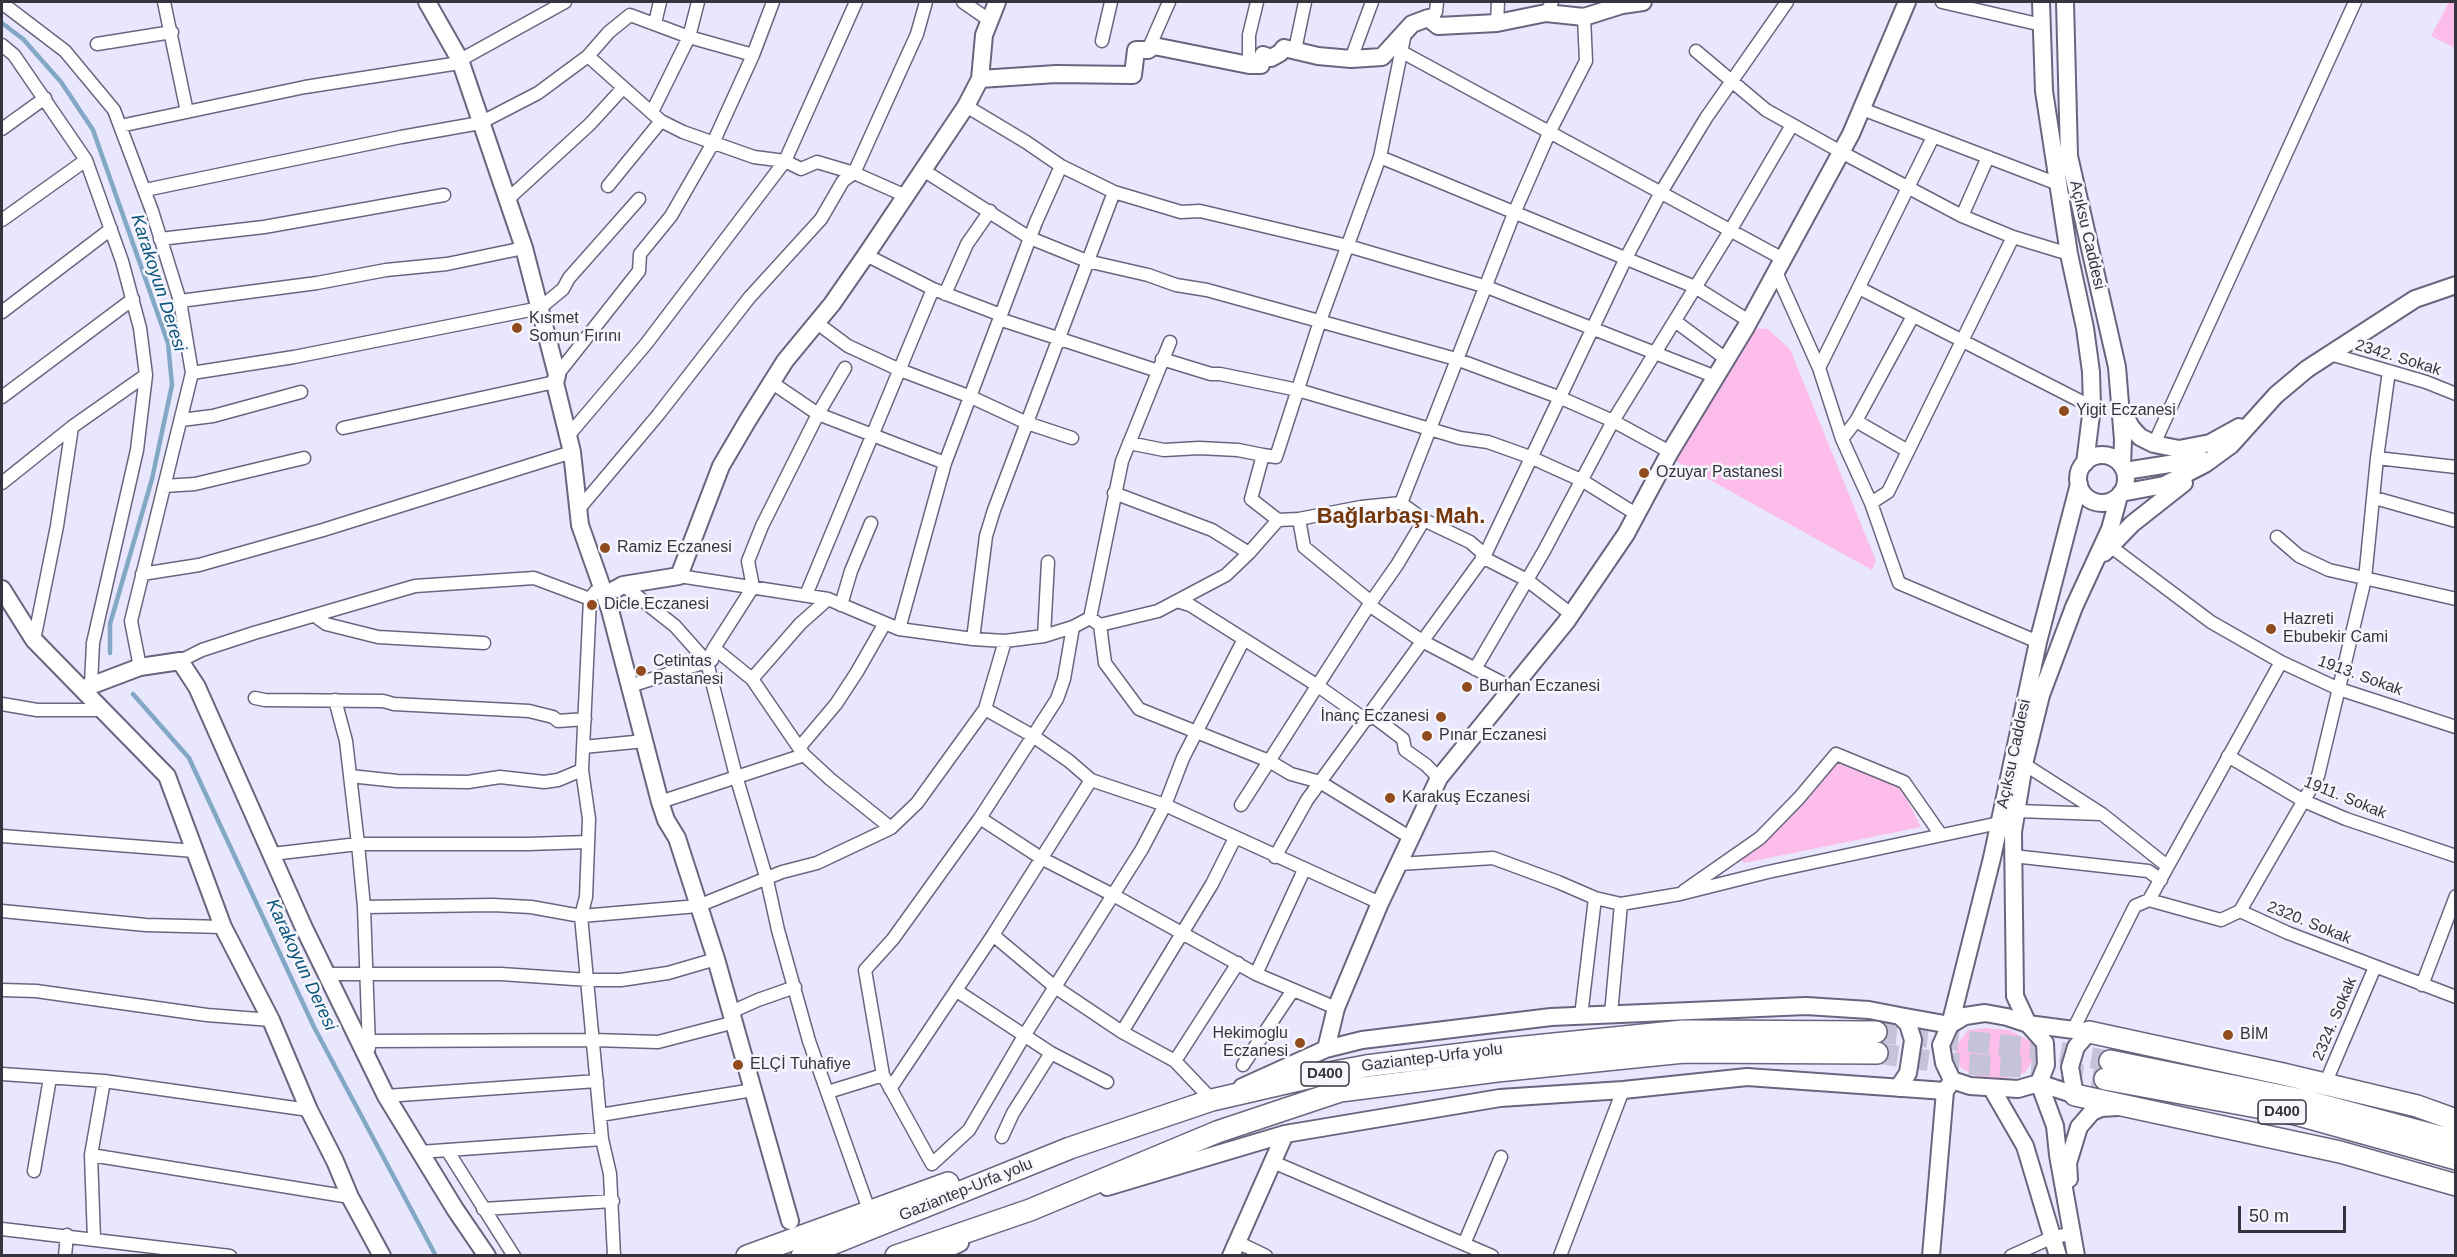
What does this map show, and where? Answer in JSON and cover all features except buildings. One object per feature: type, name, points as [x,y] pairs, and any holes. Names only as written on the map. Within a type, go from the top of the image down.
[{"type":"highway","name":"Gaziantep-Urfa yolu","points":[[802,1256],[1070,1148],[1212,1100],[1366,1066],[1494,1050],[1683,1031],[1876,1032]]},
{"type":"highway","points":[[2081,1031],[2188,1052],[2325,1084],[2417,1106],[2456,1119]]},
{"type":"highway","name":"Gaziantep-Urfa yolu","points":[[896,1256],[1030,1210],[1218,1132],[1340,1091],[1497,1071],[1684,1052],[1877,1053]]},
{"type":"highway","name":"D400","points":[[2456,1141],[2302,1100],[2107,1070],[2295,1114],[2456,1159]]},
{"type":"highway","points":[[2075,1095],[2340,1152],[2456,1185]]},
{"type":"highway","points":[[747,1256],[945,1183],[1070,1148]]},
{"type":"street","points":[[164,2],[187,112]]},
{"type":"street","points":[[120,126],[305,87],[453,64],[565,2]]},
{"type":"street","points":[[655,23],[660,2]]},
{"type":"street","points":[[608,186],[656,117],[689,37],[698,2]]},
{"type":"street","points":[[343,428],[556,378],[639,271],[640,254],[671,216],[713,143],[753,55],[773,2]]},
{"type":"street","points":[[142,574],[199,565],[323,530],[570,444],[785,161],[856,2]]},
{"type":"street","points":[[578,510],[658,415],[749,298],[821,219],[843,181],[854,173],[917,34],[926,2]]},
{"type":"street","points":[[963,2],[989,20]]},
{"type":"street","points":[[679,576],[721,466],[771,382],[866,255],[966,106],[980,79],[984,35],[997,2]]},
{"type":"street","points":[[1101,42],[1111,2]]},
{"type":"street","points":[[1148,50],[1169,2]]},
{"type":"street","points":[[1249,65],[1249,34],[1257,2]]},
{"type":"street","points":[[1294,50],[1305,2]]},
{"type":"street","points":[[1351,59],[1372,2]]},
{"type":"street","points":[[980,79],[1056,74],[1133,75],[1136,50],[1148,50],[1154,46],[1249,65],[1261,65],[1263,55],[1271,58],[1284,48],[1318,56],[1351,59],[1382,57],[1412,24],[1436,12],[1437,2]]},
{"type":"street","points":[[1497,23],[1498,2]]},
{"type":"street","points":[[1428,18],[1438,26],[1497,23],[1549,7],[1584,17],[1622,5],[1643,2]]},
{"type":"street","points":[[1275,857],[1307,800],[1483,556],[1561,398],[1626,258],[1660,194],[1706,118],[1787,2]]},
{"type":"street","points":[[1326,1049],[1336,1008],[1380,903],[1439,778],[1571,614],[1626,534],[1670,452],[1749,321],[1841,152],[1862,109],[1907,2]]},
{"type":"street","points":[[1942,2],[2042,25]]},
{"type":"street","name":"Açıksu Caddesi","points":[[2041,2],[2044,91],[2069,254],[2085,328],[2091,372],[2092,407],[2085,463]]},
{"type":"street","name":"Açıksu Caddesi","points":[[2065,2],[2069,156],[2117,367],[2124,469]]},
{"type":"street","points":[[2154,444],[2355,2]]},
{"type":"street","points":[[2,3],[65,51],[114,110],[145,190],[180,301],[192,373],[131,621],[140,667]]},
{"type":"street","points":[[431,3],[460,60],[524,248],[556,378],[570,444],[580,525],[598,592],[630,686],[660,802],[666,820],[677,838],[716,959],[790,1221]]},
{"type":"street","points":[[145,190],[480,123],[538,93],[588,57],[609,32],[630,15],[689,37],[753,55]]},
{"type":"street","points":[[1401,503],[1515,211],[1550,131],[1586,61],[1584,17]]},
{"type":"street","points":[[97,44],[172,32]]},
{"type":"street","points":[[1129,443],[1164,450],[1199,448],[1238,450],[1276,457],[1320,321],[1380,157],[1406,33]]},
{"type":"street","points":[[2,45],[14,55],[86,160],[111,229],[140,328],[146,375],[136,450],[93,643],[86,687]]},
{"type":"street","points":[[1696,51],[1766,110],[1841,152],[1962,216],[2013,237],[2069,254]]},
{"type":"street","points":[[1402,52],[1730,231],[1779,266],[1819,368],[1842,439],[1871,503],[1899,584],[2038,642]]},
{"type":"street","points":[[588,57],[656,117],[713,143],[754,157],[785,161],[801,169],[817,162],[854,173],[906,196]]},
{"type":"street","points":[[507,200],[590,124],[623,88]]},
{"type":"street","points":[[2,129],[45,98]]},
{"type":"street","points":[[966,106],[1026,142],[1060,166],[1114,192],[1181,212],[1200,211],[1348,246],[1487,287],[1716,377]]},
{"type":"street","points":[[1862,109],[2058,184]]},
{"type":"street","points":[[1476,669],[1583,481],[1613,421],[1792,125]]},
{"type":"street","points":[[1819,368],[1933,137]]},
{"type":"street","points":[[1380,157],[1695,287],[1749,321]]},
{"type":"street","points":[[1962,216],[1988,157]]},
{"type":"street","points":[[2,220],[86,160]]},
{"type":"street","points":[[899,629],[945,463],[1030,238],[1060,166]]},
{"type":"street","points":[[923,170],[1030,238],[1087,261],[1148,275],[1176,285],[1207,290],[1456,359],[1561,398],[1613,421],[1670,452]]},
{"type":"street","points":[[973,639],[986,536],[1114,192]]},
{"type":"street","points":[[160,238],[264,227],[444,195]]},
{"type":"street","points":[[192,373],[294,357],[540,308],[562,289],[569,278],[639,199]]},
{"type":"street","points":[[806,596],[900,370],[939,291],[990,211]]},
{"type":"street","points":[[2,312],[111,229]]},
{"type":"street","points":[[1871,503],[1888,492],[2013,237]]},
{"type":"street","points":[[180,301],[317,283],[386,270],[447,264],[524,248]]},
{"type":"street","points":[[866,255],[939,291],[1059,339],[1160,365],[1220,374],[1298,390],[1430,427],[1460,438],[1488,442],[1530,457],[1583,481],[1636,513]]},
{"type":"street","points":[[2120,406],[2131,427],[2140,437],[2154,444],[2179,449],[2216,440],[2236,429],[2307,369],[2415,299],[2456,285]]},
{"type":"street","points":[[1858,288],[2092,407]]},
{"type":"street","points":[[2,397],[133,299]]},
{"type":"street","points":[[1842,439],[1856,421],[1913,316]]},
{"type":"street","points":[[1675,321],[1726,359]]},
{"type":"street","points":[[817,323],[848,346],[900,370],[971,397],[1027,423],[1072,438]]},
{"type":"street","points":[[1170,342],[1129,443],[1114,493],[1095,621],[1105,663],[1139,710],[1269,761],[1291,774],[1320,782],[1411,838]]},
{"type":"street","name":"2342. Sokak","points":[[2330,354],[2456,394]]},
{"type":"street","points":[[630,686],[708,662],[719,651],[753,587],[748,561],[762,526],[818,414],[845,368]]},
{"type":"street","points":[[2149,900],[2221,920],[2240,911],[2318,777],[2365,579],[2377,458],[2389,371]]},
{"type":"street","points":[[2,483],[72,427],[146,375]]},
{"type":"street","points":[[771,382],[818,414],[945,463]]},
{"type":"street","points":[[181,420],[213,416],[302,392]]},
{"type":"street","points":[[2095,565],[2110,546],[2205,464],[2231,445],[2276,396]]},
{"type":"street","points":[[1856,421],[1908,451]]},
{"type":"street","points":[[34,640],[57,526],[72,427]]},
{"type":"street","points":[[2124,469],[2185,463],[2205,458],[2231,445]]},
{"type":"street","points":[[1263,455],[1251,499],[1278,519],[1299,519],[1361,507],[1401,503],[1424,520],[1470,542],[1483,556],[1527,580],[1571,614]]},
{"type":"street","points":[[2102,455],[2117,460],[2124,469],[2126,482],[2120,494],[2112,501],[2096,502],[2083,494],[2079,484],[2079,472],[2085,463],[2095,456],[2102,455]]},
{"type":"street","points":[[164,486],[195,484],[304,458]]},
{"type":"street","points":[[2377,458],[2456,467]]},
{"type":"street","points":[[2120,494],[2164,485],[2205,464]]},
{"type":"street","name":"Açıksu Caddesi","points":[[1950,1025],[1992,858],[2038,642],[2079,484]]},
{"type":"street","points":[[1114,493],[1212,530],[1249,553]]},
{"type":"street","name":"Açıksu Caddesi","points":[[2028,1024],[2015,996],[2013,832],[2024,764],[2041,695],[2074,608],[2110,529],[2120,494]]},
{"type":"street","points":[[2374,498],[2456,520]]},
{"type":"street","points":[[86,687],[140,667],[180,661],[202,650],[415,586],[483,580],[534,578],[598,592],[623,585],[679,576],[828,599],[899,629],[1005,641],[1044,636],[1095,621],[1158,611],[1226,575],[1249,553],[1278,519]]},
{"type":"street","points":[[1299,519],[1304,547],[1370,604],[1422,641],[1512,688]]},
{"type":"street","points":[[1241,805],[1424,520]]},
{"type":"street","points":[[841,605],[851,571],[871,523]]},
{"type":"street","points":[[2277,537],[2299,556],[2329,570],[2456,599]]},
{"type":"street","name":"1913. Sokak","points":[[2110,546],[2211,622],[2281,662],[2339,689],[2456,727]]},
{"type":"street","points":[[1044,636],[1048,562]]},
{"type":"street","points":[[623,585],[675,626],[708,662],[736,777],[767,880],[778,930],[809,1041],[868,1210]]},
{"type":"street","points":[[2,589],[34,640],[86,687],[102,710],[167,776],[223,927],[271,1020],[309,1110],[350,1197],[382,1256]]},
{"type":"street","points":[[598,592],[583,747],[582,770],[589,819],[586,897],[581,916],[589,980],[602,1139],[613,1201],[614,1256]]},
{"type":"street","points":[[752,680],[800,624],[828,599]]},
{"type":"street","points":[[1177,601],[1190,605],[1318,686],[1366,720]]},
{"type":"street","points":[[315,616],[326,624],[378,637],[484,643]]},
{"type":"street","points":[[660,802],[736,777],[801,752],[857,672],[885,623]]},
{"type":"street","points":[[1073,627],[1064,679],[1057,699],[980,818],[893,939],[865,970],[883,1075],[932,1164],[969,1130],[1024,1036],[1142,849],[1165,805],[1183,758],[1244,640]]},
{"type":"street","points":[[364,907],[493,905],[531,907],[581,916],[698,906],[782,872],[817,863],[891,828],[917,803],[985,709],[1005,641]]},
{"type":"street","points":[[719,651],[752,680],[801,752],[830,779],[891,828]]},
{"type":"street","points":[[180,661],[197,687],[326,974],[369,1050],[386,1096],[455,1209],[487,1256]]},
{"type":"street","points":[[933,1256],[1030,1210],[1285,1134],[1500,1098],[1623,1090],[1747,1077],[1898,1088],[1970,1086],[2018,1089],[2039,1083],[2075,1095],[2070,1067],[2081,1031],[2135,906],[2149,900],[2161,880],[2281,662]]},
{"type":"street","points":[[255,698],[382,701],[394,704],[529,711],[553,717],[558,721],[585,719]]},
{"type":"street","points":[[335,700],[346,741],[358,844],[364,907],[369,1050]]},
{"type":"street","points":[[2,704],[37,710],[102,710]]},
{"type":"street","points":[[985,709],[1033,736],[1069,761],[1091,780],[1165,805],[1380,903]]},
{"type":"street","points":[[1366,720],[1374,717],[1403,739],[1405,750],[1439,778]]},
{"type":"street","points":[[583,747],[645,741]]},
{"type":"street","points":[[1680,894],[1760,838],[1799,798],[1836,754],[1904,782],[1941,835]]},
{"type":"street","name":"1911. Sokak","points":[[2228,756],[2304,801],[2346,819],[2456,856]]},
{"type":"street","points":[[2024,764],[2102,814],[2167,866]]},
{"type":"street","points":[[350,776],[468,782],[500,777],[544,782],[558,780],[582,770]]},
{"type":"street","points":[[890,1089],[993,936],[1091,780]]},
{"type":"street","points":[[2017,810],[2102,814]]},
{"type":"street","points":[[980,818],[1041,858],[1256,974],[1336,1008]]},
{"type":"street","points":[[1398,864],[1493,858],[1595,898],[1621,904],[1680,894],[1768,872],[1999,823]]},
{"type":"street","points":[[2,836],[195,852]]},
{"type":"street","points":[[1122,1032],[1212,884],[1235,838]]},
{"type":"street","points":[[272,854],[358,844],[587,842]]},
{"type":"street","points":[[2013,856],[2148,871],[2161,880]]},
{"type":"street","points":[[1256,974],[1304,870]]},
{"type":"street","points":[[2422,985],[2456,896]]},
{"type":"street","points":[[1581,1016],[1595,898]]},
{"type":"street","points":[[1611,1014],[1621,904]]},
{"type":"street","points":[[2,911],[146,925],[223,927]]},
{"type":"street","name":"2320. Sokak","points":[[2240,911],[2288,933],[2456,997]]},
{"type":"street","points":[[993,936],[1055,987],[1122,1032],[1175,1061],[1212,1100],[1326,1049],[1362,1040],[1551,1017],[1806,1006],[1869,1010],[1950,1025]]},
{"type":"street","points":[[326,974],[501,974],[589,980],[637,979],[716,959]]},
{"type":"street","points":[[1175,1061],[1238,963]]},
{"type":"street","name":"2324. Sokak","points":[[2325,1084],[2375,967]]},
{"type":"street","points":[[369,1050],[594,1040],[658,1042],[733,1017],[758,1000],[795,987]]},
{"type":"street","points":[[2,990],[36,991],[207,1015],[271,1020]]},
{"type":"street","points":[[1243,1065],[1293,990]]},
{"type":"street","points":[[957,991],[1051,1053],[1107,1082]]},
{"type":"street","points":[[1931,1256],[1949,1086],[1941,1045],[1950,1025],[1965,1016],[1985,1013],[2028,1024],[2081,1031]]},
{"type":"street","points":[[1898,1088],[1908,1073],[1913,1040],[1908,1024],[1900,1016]]},
{"type":"street","points":[[2028,1024],[2045,1043],[2046,1065],[2039,1083],[2055,1126],[2076,1256]]},
{"type":"street","points":[[1002,1137],[1013,1113],[1051,1053]]},
{"type":"street","points":[[2,1074],[104,1081],[309,1110]]},
{"type":"street","points":[[828,1092],[883,1075]]},
{"type":"street","points":[[34,1171],[50,1078]]},
{"type":"street","points":[[94,1239],[91,1155],[104,1081]]},
{"type":"street","points":[[386,1096],[597,1081]]},
{"type":"street","points":[[1992,1089],[2025,1146],[2058,1256]]},
{"type":"street","points":[[600,1115],[753,1090]]},
{"type":"street","points":[[1562,1255],[1623,1090]]},
{"type":"street","points":[[2071,1234],[2068,1162],[2079,1127],[2092,1113],[2101,1108],[2133,1106]]},
{"type":"street","points":[[1266,1256],[1234,1249],[1285,1134]]},
{"type":"street","points":[[420,1152],[602,1139]]},
{"type":"street","points":[[447,1150],[514,1256]]},
{"type":"street","points":[[91,1155],[350,1197]]},
{"type":"street","points":[[1464,1244],[1501,1157]]},
{"type":"street","points":[[1273,1162],[1492,1256]]},
{"type":"street","points":[[483,1209],[613,1201]]},
{"type":"street","points":[[2,1229],[230,1256]]},
{"type":"street","points":[[2011,1256],[2053,1237],[2071,1234]]},
{"type":"street","points":[[65,1256],[67,1235]]},
{"type":"shaded area","points":[[2449,2],[2455,2],[2455,48],[2431,36]]},
{"type":"shaded area","points":[[1759,328],[1768,329],[1790,349],[1876,561],[1872,570],[1674,460],[1748,333]]},
{"type":"shaded area","points":[[1833,764],[1845,765],[1901,788],[1921,827],[1744,863],[1738,857]]},
{"type":"shaded area","points":[[1985,1028],[2010,1030],[2031,1042],[2035,1056],[2025,1073],[2001,1080],[1977,1077],[1961,1068],[1955,1057],[1956,1046],[1968,1030]]},
{"type":"waterway","name":"Karakoyun Deresi","points":[[2,23],[23,39],[61,82],[93,130],[168,343],[172,385],[152,479],[110,624],[110,653]]},
{"type":"waterway","name":"Karakoyun Deresi","points":[[133,694],[189,758],[314,1027],[436,1256]]},
{"type":"tunnel","points":[[1876,1032],[2041,1049],[2110,1061]]},
{"type":"tunnel","points":[[1877,1053],[1944,1063],[2038,1068],[2105,1079]]},
{"type":"place","name":"Kısmet Somun Fırını","points":[[517,328]]},
{"type":"place","name":"Yigit Eczanesi","points":[[2064,411]]},
{"type":"place","name":"Ozuyar Pastanesi","points":[[1644,473]]},
{"type":"place","name":"Ramiz Eczanesi","points":[[605,548]]},
{"type":"place","name":"Dicle Eczanesi","points":[[592,605]]},
{"type":"place","name":"Hazreti Ebubekir Cami","points":[[2271,629]]},
{"type":"place","name":"Cetintas Pastanesi","points":[[641,671]]},
{"type":"place","name":"Burhan Eczanesi","points":[[1467,687]]},
{"type":"place","name":"İnanç Eczanesi","points":[[1441,717]]},
{"type":"place","name":"Pınar Eczanesi","points":[[1427,736]]},
{"type":"place","name":"Karakuş Eczanesi","points":[[1390,798]]},
{"type":"place","name":"BİM","points":[[2228,1035]]},
{"type":"place","name":"Hekimoglu Eczanesi","points":[[1300,1043]]},
{"type":"place","name":"ELÇİ Tuhafiye","points":[[738,1065]]},
{"type":"district","name":"Bağlarbaşı Mah.","points":[[1401,517]]}]
